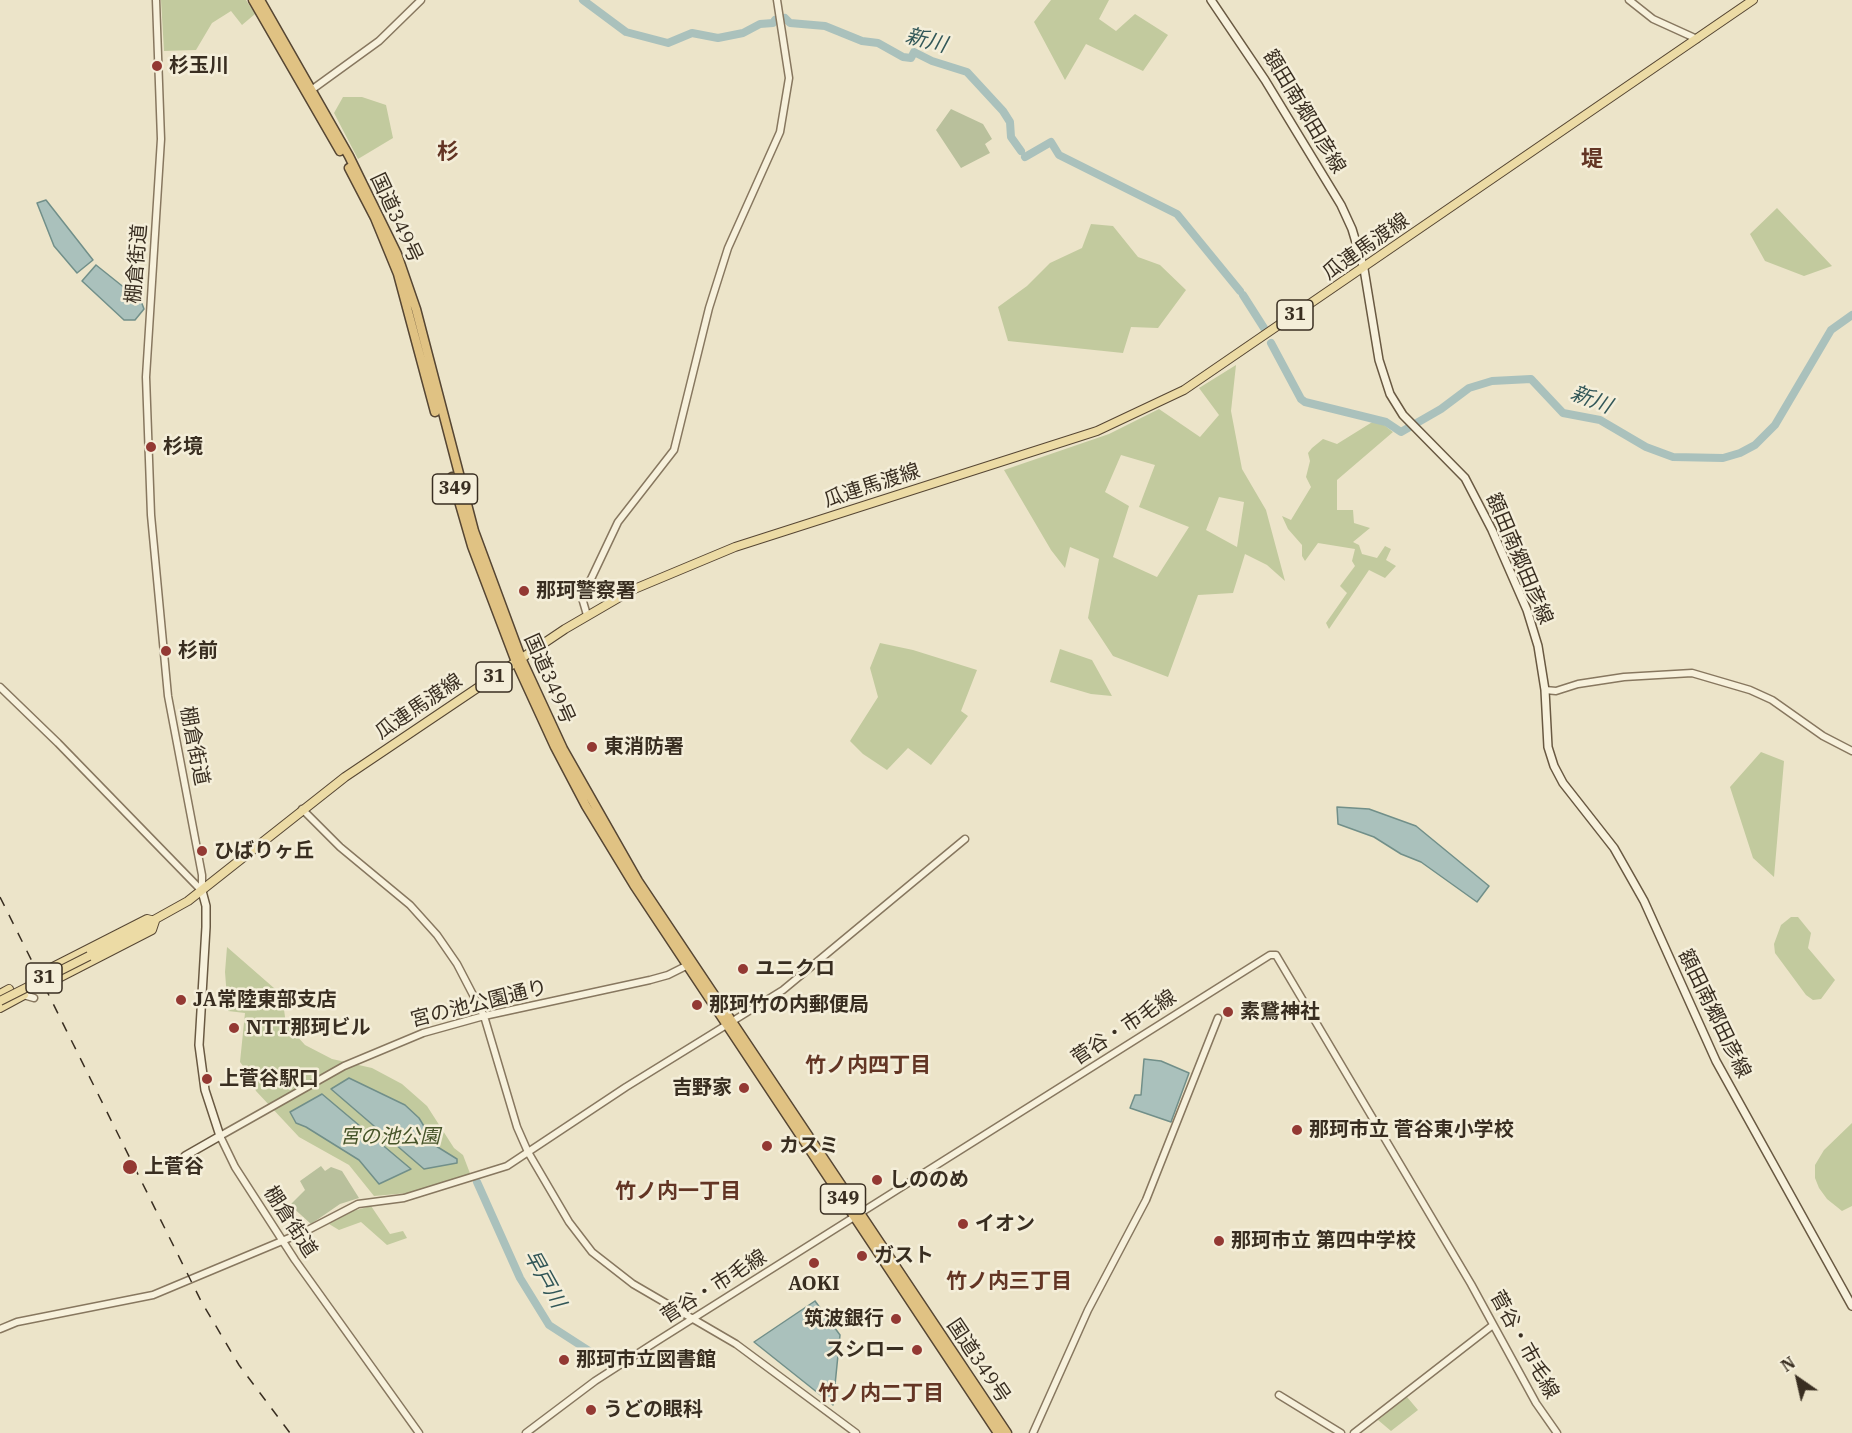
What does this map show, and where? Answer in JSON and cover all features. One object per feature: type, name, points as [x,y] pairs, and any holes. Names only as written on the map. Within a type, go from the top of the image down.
[{"type":"highway","name":"国道349号","points":[[253,0],[309,91]]},
{"type":"highway","name":"国道349号","points":[[260,0],[375,218],[398,274],[467,528],[518,660],[562,749],[591,803],[690,964],[1007,1433]]},
{"type":"highway","name":"国道349号","points":[[858,1215],[998,1433]]},
{"type":"main road","name":"額田南郷田彦線","points":[[1211,0],[1265,80],[1341,206],[1352,229],[1364,269],[1383,378],[1390,394],[1413,425],[1465,478],[1492,530],[1527,610],[1538,646],[1545,690],[1548,747],[1554,766],[1563,783],[1614,848],[1644,901],[1716,1061],[1852,1306]]},
{"type":"main road","name":"瓜連馬渡線","points":[[0,1001],[155,921],[202,891],[302,809],[518,660],[587,615],[632,590],[708,556],[1097,431],[1184,390],[1754,0]]},
{"type":"main road","name":"棚倉街道","points":[[202,891],[206,906],[206,927],[200,1054],[205,1090],[220,1136]]},
{"type":"main road","points":[[43,972],[147,919],[155,921],[152,930],[49,983]]},
{"type":"main road","points":[[0,994],[9,989]]},
{"type":"main road","points":[[0,1008],[24,995]]},
{"type":"main road","points":[[185,1156],[220,1136]]},
{"type":"street","name":"棚倉街道","points":[[156,0],[161,139],[146,385],[151,515],[168,696],[202,875],[202,891]]},
{"type":"street","points":[[309,91],[379,41],[421,0]]},
{"type":"street","points":[[587,615],[582,597],[618,522],[674,450],[709,308],[728,248],[780,132],[789,78],[777,0]]},
{"type":"street","points":[[1629,0],[1653,19],[1697,39]]},
{"type":"street","points":[[1545,690],[1556,691],[1578,684],[1624,677],[1692,674],[1750,690],[1772,700],[1823,736],[1852,751]]},
{"type":"street","points":[[0,687],[58,743],[202,891]]},
{"type":"street","points":[[302,809],[340,848],[410,904],[433,929],[467,980],[484,1016],[517,1127],[528,1152],[564,1215],[592,1252],[633,1284],[736,1344],[856,1433]]},
{"type":"street","points":[[0,1329],[17,1322],[153,1295],[306,1231],[358,1204],[404,1198],[498,1170],[626,1087],[730,1025],[783,990],[965,840]]},
{"type":"street","name":"菅谷・市毛線","points":[[526,1433],[595,1382],[1270,955],[1276,955],[1493,1325],[1536,1403],[1557,1433]]},
{"type":"street","name":"宮の池公園通り","points":[[220,1136],[354,1062],[423,1033],[484,1016],[650,980],[690,964]]},
{"type":"street","points":[[0,985],[34,999]]},
{"type":"street","points":[[1033,1433],[1088,1310],[1146,1200],[1218,1018]]},
{"type":"street","name":"棚倉街道","points":[[220,1136],[235,1167],[334,1318],[419,1433]]},
{"type":"street","points":[[1354,1433],[1493,1325]]},
{"type":"street","points":[[1279,1395],[1341,1433]]},
{"type":"green space","points":[[161,0],[246,0],[255,14],[242,25],[231,11],[212,23],[196,50],[164,51]]},
{"type":"green space","points":[[1051,0],[1109,0],[1099,19],[1116,31],[1135,14],[1168,35],[1143,71],[1086,44],[1065,80],[1034,22]]},
{"type":"green space","points":[[343,97],[362,97],[386,105],[393,138],[358,159],[334,113]]},
{"type":"green space","points":[[951,109],[983,124],[992,139],[985,144],[990,153],[961,168],[936,130]]},
{"type":"green space","points":[[1777,208],[1832,266],[1804,276],[1765,261],[1750,234]]},
{"type":"green space","points":[[1091,224],[1113,226],[1138,257],[1160,265],[1186,290],[1158,328],[1131,327],[1123,353],[1008,341],[998,307],[1027,286],[1050,263],[1082,248]]},
{"type":"green space","points":[[1236,365],[1231,411],[1242,469],[1266,510],[1285,581],[1267,565],[1245,554],[1233,593],[1198,595],[1168,677],[1113,656],[1088,618],[1099,559],[1070,547],[1065,568],[1051,550],[1004,470],[1109,434],[1159,409],[1200,437],[1219,415],[1199,388]],"holes":[[[1121,455],[1155,465],[1139,507],[1189,527],[1157,577],[1113,557],[1129,506],[1105,492]],[[1219,497],[1244,502],[1237,547],[1206,530]]]},
{"type":"green space","points":[[1374,421],[1393,432],[1337,480],[1337,510],[1353,510],[1354,523],[1370,528],[1353,542],[1359,545],[1362,554],[1377,558],[1385,546],[1391,549],[1386,560],[1396,566],[1385,578],[1369,570],[1329,629],[1326,623],[1347,593],[1340,586],[1355,566],[1352,561],[1355,549],[1318,543],[1305,561],[1302,556],[1302,545],[1288,529],[1282,516],[1291,520],[1311,487],[1306,477],[1310,461],[1308,453],[1312,448],[1323,439],[1337,444]]},
{"type":"green space","points":[[880,643],[913,650],[977,670],[961,711],[968,716],[931,765],[908,748],[887,770],[863,754],[850,741],[878,697],[870,668]]},
{"type":"green space","points":[[1060,649],[1092,660],[1112,696],[1091,694],[1050,682]]},
{"type":"green space","points":[[1761,752],[1784,761],[1774,877],[1753,858],[1730,787]]},
{"type":"green space","points":[[1791,917],[1798,917],[1811,933],[1808,948],[1835,980],[1821,999],[1813,1000],[1806,995],[1775,953],[1774,944],[1781,925]]},
{"type":"green space","name":"宮の池公園","points":[[227,947],[282,995],[286,1024],[305,1045],[332,1059],[372,1068],[402,1084],[427,1106],[454,1148],[463,1155],[471,1176],[408,1193],[374,1196],[349,1165],[299,1137],[256,1091],[240,1062],[245,1013],[228,1011],[225,972]]},
{"type":"green space","points":[[1852,1123],[1852,1206],[1842,1211],[1827,1199],[1819,1188],[1815,1178],[1815,1165],[1824,1150]]},
{"type":"green space","points":[[321,1166],[325,1171],[331,1167],[342,1171],[359,1198],[340,1204],[311,1224],[290,1205],[305,1190],[300,1181]]},
{"type":"green space","points":[[371,1206],[390,1234],[403,1231],[407,1238],[387,1245],[361,1222],[339,1230],[329,1224],[353,1211]]},
{"type":"green space","points":[[1407,1397],[1418,1410],[1391,1431],[1378,1420]]},
{"type":"water","points":[[46,200],[93,260],[77,273],[54,246],[37,203]]},
{"type":"water","points":[[96,265],[141,301],[144,309],[135,320],[124,320],[82,281]]},
{"type":"water","points":[[1337,807],[1369,809],[1416,826],[1489,886],[1477,902],[1421,862],[1401,854],[1374,837],[1338,824]]},
{"type":"water","points":[[1144,1059],[1161,1061],[1189,1073],[1171,1122],[1130,1108],[1135,1095],[1141,1095]]},
{"type":"water","points":[[349,1078],[405,1105],[419,1118],[436,1146],[457,1159],[457,1163],[424,1169],[331,1089]]},
{"type":"water","points":[[322,1094],[411,1169],[379,1184],[359,1160],[296,1123],[290,1112]]},
{"type":"water","points":[[815,1301],[840,1335],[833,1405],[754,1342]]},
{"type":"waterway","name":"新川","points":[[583,0],[626,32],[668,43],[692,33],[718,38],[743,33],[760,24],[773,23],[775,20]]},
{"type":"waterway","name":"新川","points":[[785,18],[790,23],[825,26],[862,41],[878,43],[903,57],[911,58],[914,52],[932,61],[967,72],[1003,111],[1010,122],[1011,137],[1021,151]]},
{"type":"waterway","name":"新川","points":[[1025,157],[1051,142],[1059,155],[1177,214],[1240,291]]},
{"type":"waterway","name":"新川","points":[[1243,295],[1264,328]]},
{"type":"waterway","name":"新川","points":[[1271,343],[1301,399],[1305,402],[1386,422],[1401,432],[1441,409],[1469,388],[1492,381],[1531,379],[1563,413],[1600,420],[1646,447],[1673,457],[1723,458],[1755,445],[1775,425],[1831,330],[1852,315]]},
{"type":"waterway","name":"早戸川","points":[[477,1182],[520,1278],[549,1325],[611,1365]]},
{"type":"railway","points":[[0,897],[201,1301],[239,1365],[290,1433]]},
{"type":"place","name":"杉玉川","points":[[157,66]]},
{"type":"place","name":"杉境","points":[[151,447]]},
{"type":"place","name":"那珂警察署","points":[[524,591]]},
{"type":"place","name":"杉前","points":[[166,651]]},
{"type":"place","name":"東消防署","points":[[592,747]]},
{"type":"place","name":"ひばりヶ丘","points":[[202,851]]},
{"type":"place","name":"ユニクロ","points":[[743,969]]},
{"type":"place","name":"JA常陸東部支店","points":[[181,1000]]},
{"type":"place","name":"那珂竹の内郵便局","points":[[697,1005]]},
{"type":"place","name":"素鵞神社","points":[[1228,1012]]},
{"type":"place","name":"NTT那珂ビル","points":[[234,1028]]},
{"type":"place","name":"上菅谷駅口","points":[[207,1079]]},
{"type":"place","name":"吉野家","points":[[744,1088]]},
{"type":"place","name":"那珂市立 菅谷東小学校","points":[[1297,1130]]},
{"type":"place","name":"カスミ","points":[[767,1146]]},
{"type":"place","name":"上菅谷","points":[[130,1167]]},
{"type":"place","name":"しののめ","points":[[877,1180]]},
{"type":"place","name":"イオン","points":[[963,1224]]},
{"type":"place","name":"那珂市立 第四中学校","points":[[1219,1241]]},
{"type":"place","name":"ガスト","points":[[862,1256]]},
{"type":"place","name":"AOKI","points":[[814,1263]]},
{"type":"place","name":"筑波銀行","points":[[896,1319]]},
{"type":"place","name":"スシロー","points":[[917,1350]]},
{"type":"place","name":"那珂市立図書館","points":[[564,1360]]},
{"type":"place","name":"うどの眼科","points":[[591,1410]]},
{"type":"district","name":"杉","points":[[448,153]]},
{"type":"district","name":"堤","points":[[1592,160]]},
{"type":"district","name":"竹ノ内四丁目","points":[[868,1066]]},
{"type":"district","name":"竹ノ内一丁目","points":[[678,1192]]},
{"type":"district","name":"竹ノ内三丁目","points":[[1009,1282]]},
{"type":"district","name":"竹ノ内二丁目","points":[[881,1394]]}]
